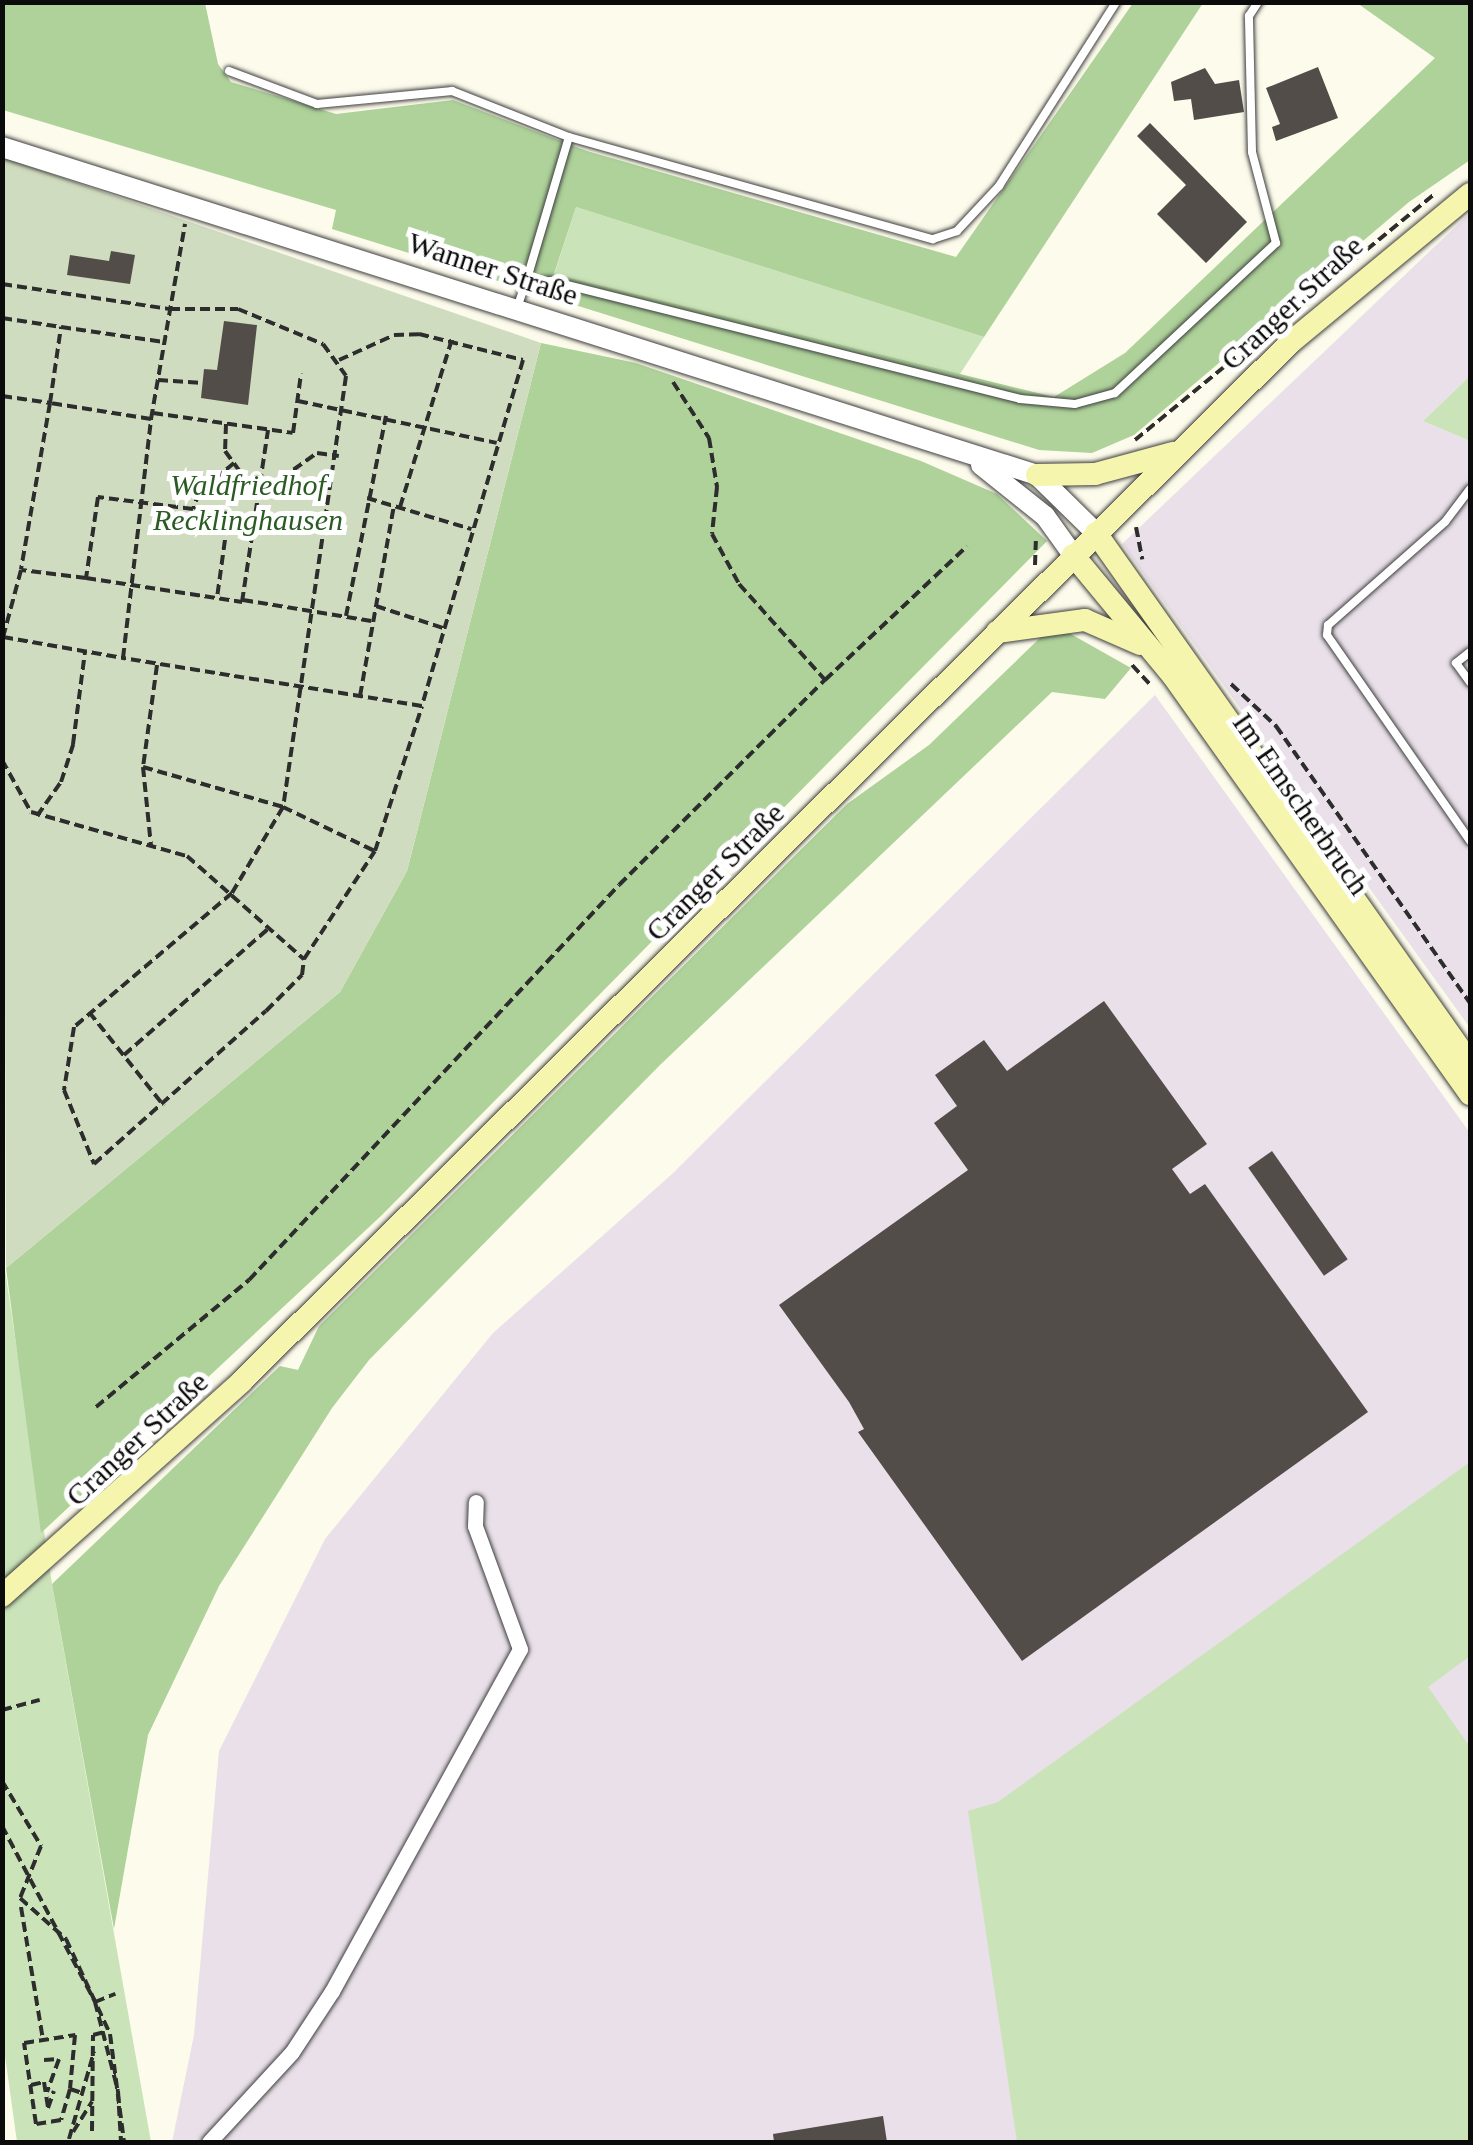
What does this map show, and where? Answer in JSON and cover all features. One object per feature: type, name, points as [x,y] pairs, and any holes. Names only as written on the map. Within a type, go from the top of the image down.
[{"type":"main road","name":"Cranger Straße","points":[[2,1596],[86,1528],[1176,452],[1387,255],[1470,194]]},
{"type":"main road","points":[[1037,475],[1095,474],[1176,452]]},
{"type":"main road","name":"Im Emscherbruch","points":[[1096,533],[1160,643],[1172,677],[1470,1094]]},
{"type":"main road","name":"Im Emscherbruch","points":[[1073,555],[1160,643]]},
{"type":"main road","points":[[997,632],[1085,620],[1160,643]]},
{"type":"main road","name":"Im Emscherbruch","points":[[1172,677],[1470,1063]]},
{"type":"street","name":"Wanner Straße","points":[[2,147],[1037,475],[1096,533]]},
{"type":"street","name":"Wanner Straße","points":[[964,452],[1045,516],[1073,555]]},
{"type":"street","points":[[208,2142],[292,2052],[332,1992],[520,1649],[476,1526],[476,1502]]},
{"type":"lane","points":[[229,71],[317,104],[452,91],[569,137],[932,240],[958,231],[999,186],[1116,2]]},
{"type":"lane","points":[[526,282],[550,281],[1020,399],[1075,404],[1115,393],[1276,243],[1252,152],[1249,16],[1258,2]]},
{"type":"lane","points":[[517,308],[569,137]]},
{"type":"lane","points":[[1470,489],[1445,522],[1328,626],[1327,635],[1470,841]]},
{"type":"lane","points":[[1470,652],[1456,663],[1470,682]]},
{"type":"path","name":"Cranger Straße","points":[[1123,448],[1443,188]]},
{"type":"path","points":[[123,658],[152,416],[189,205]]},
{"type":"path","points":[[2,284],[170,309],[238,309],[271,319],[339,360]]},
{"type":"path","points":[[2,318],[164,342]]},
{"type":"path","points":[[61,327],[21,570],[3,637],[422,706]]},
{"type":"path","points":[[394,335],[452,339],[523,360],[470,530],[422,706],[375,851],[304,960],[302,975],[164,1106],[94,1164],[64,1090],[63,1057],[88,1010],[232,893],[283,807],[340,456],[345,407],[339,360],[394,335]]},
{"type":"path","points":[[360,696],[397,506],[452,339]]},
{"type":"path","points":[[669,357],[676,392],[709,438],[717,487],[712,534],[740,584],[825,680]]},
{"type":"path","points":[[2,396],[292,433],[301,374]]},
{"type":"path","points":[[158,380],[203,383]]},
{"type":"path","points":[[298,401],[345,407],[497,443]]},
{"type":"path","points":[[346,616],[386,416]]},
{"type":"path","points":[[226,424],[225,451],[249,484],[260,485],[317,453],[340,456]]},
{"type":"path","points":[[243,600],[268,430]]},
{"type":"path","points":[[194,506],[234,463]]},
{"type":"path","points":[[86,578],[98,497],[194,506],[227,525],[217,598]]},
{"type":"path","points":[[367,498],[470,530]]},
{"type":"path","points":[[1140,531],[1140,556]]},
{"type":"path","points":[[96,1407],[248,1280],[619,885],[825,680],[967,546]]},
{"type":"path","points":[[21,570],[374,621]]},
{"type":"path","points":[[376,606],[444,628]]},
{"type":"path","points":[[37,816],[61,782],[73,744],[85,652]]},
{"type":"path","points":[[151,846],[143,767],[157,663]]},
{"type":"path","points":[[1135,668],[1172,677]]},
{"type":"path","points":[[1217,674],[1276,726],[1470,1003]]},
{"type":"path","points":[[2,760],[15,793],[37,816],[187,856],[304,960]]},
{"type":"path","points":[[143,767],[283,807],[375,851]]},
{"type":"path","points":[[124,1055],[270,928]]},
{"type":"path","points":[[88,1010],[164,1106]]},
{"type":"path","points":[[2,1710],[40,1700]]},
{"type":"path","points":[[2,1781],[39,1834],[39,1854],[24,1875],[20,1898],[43,2040]]},
{"type":"path","points":[[2,1826],[51,1925],[97,2001],[117,2062],[122,2142]]},
{"type":"path","points":[[20,1898],[51,1925]]},
{"type":"path","points":[[97,2001],[114,1994]]},
{"type":"path","points":[[97,2001],[122,2142]]},
{"type":"path","points":[[92,2131],[96,2046],[93,2035],[104,2032]]},
{"type":"path","points":[[75,2035],[70,2089],[60,2120],[36,2124],[24,2043],[43,2040],[75,2035]]},
{"type":"path","points":[[68,2141],[96,2046]]},
{"type":"path","points":[[44,2060],[59,2059],[46,2094]]},
{"type":"path","points":[[30,2084],[44,2082],[49,2108],[54,2091]]},
{"type":"path","points":[[70,2089],[82,2093]]},
{"type":"path","points":[[68,2141],[94,2098]]},
{"type":"shaded area","points":[[1470,213],[1470,376],[1423,421],[1470,441],[1470,1028],[1122,544]]},
{"type":"shaded area","points":[[1155,695],[1470,1133],[1470,2142],[172,2142],[194,2035],[219,1751],[325,1539],[493,1333],[671,1175]]},
{"type":"green space","points":[[2,3],[205,3],[218,64],[231,82],[336,114],[453,100],[587,151],[956,257],[1133,3],[1203,3],[984,337],[576,207],[554,274],[1054,397],[1125,353],[1435,58],[1357,3],[1470,3],[1470,160],[1409,202],[1134,435],[1092,453],[1039,450],[332,229],[336,210],[3,110]]},
{"type":"green space","name":"Waldfriedhof Recklinghausen","points":[[2,157],[541,343],[407,871],[340,992],[6,1268]]},
{"type":"green space","points":[[576,207],[984,337],[958,377],[554,275]]},
{"type":"green space","points":[[541,343],[636,363],[921,461],[997,494],[1047,541],[382,1215],[41,1533],[6,1268],[340,992],[407,871]]},
{"type":"green space","points":[[1470,376],[1470,441],[1423,421]]},
{"type":"green space","points":[[1069,633],[1131,668],[1105,699],[1052,692],[660,1065],[369,1360],[332,1408],[219,1586],[148,1735],[114,1929],[52,1584],[280,1366],[298,1370],[319,1326],[847,804],[929,745],[1042,636]]},
{"type":"green space","points":[[2,1250],[52,1584],[151,2142],[17,2142],[2,2034]]},
{"type":"green space","points":[[1470,1462],[1470,1656],[1428,1687],[1470,1747],[1470,2142],[1017,2142],[968,1811],[998,1802]]},
{"type":"building","points":[[1318,67],[1338,118],[1276,141],[1272,127],[1280,124],[1266,88]]},
{"type":"building","points":[[1205,68],[1215,84],[1239,80],[1244,112],[1194,120],[1191,99],[1174,101],[1171,82]]},
{"type":"building","points":[[1150,123],[1247,222],[1206,263],[1157,214],[1186,185],[1137,136]]},
{"type":"building","points":[[111,251],[135,255],[130,284],[67,275],[70,255],[109,261]]},
{"type":"building","points":[[224,321],[257,325],[248,405],[201,398],[204,369],[217,370]]},
{"type":"building","points":[[1104,1001],[1207,1144],[1172,1169],[1190,1194],[1205,1184],[1368,1412],[1022,1661],[858,1432],[864,1429],[849,1402],[779,1305],[968,1170],[934,1123],[957,1106],[935,1075],[984,1040],[1007,1071]]},
{"type":"building","points":[[1272,1151],[1348,1259],[1324,1276],[1248,1168]]},
{"type":"building","points":[[883,2116],[887,2142],[774,2142],[773,2134]]}]
